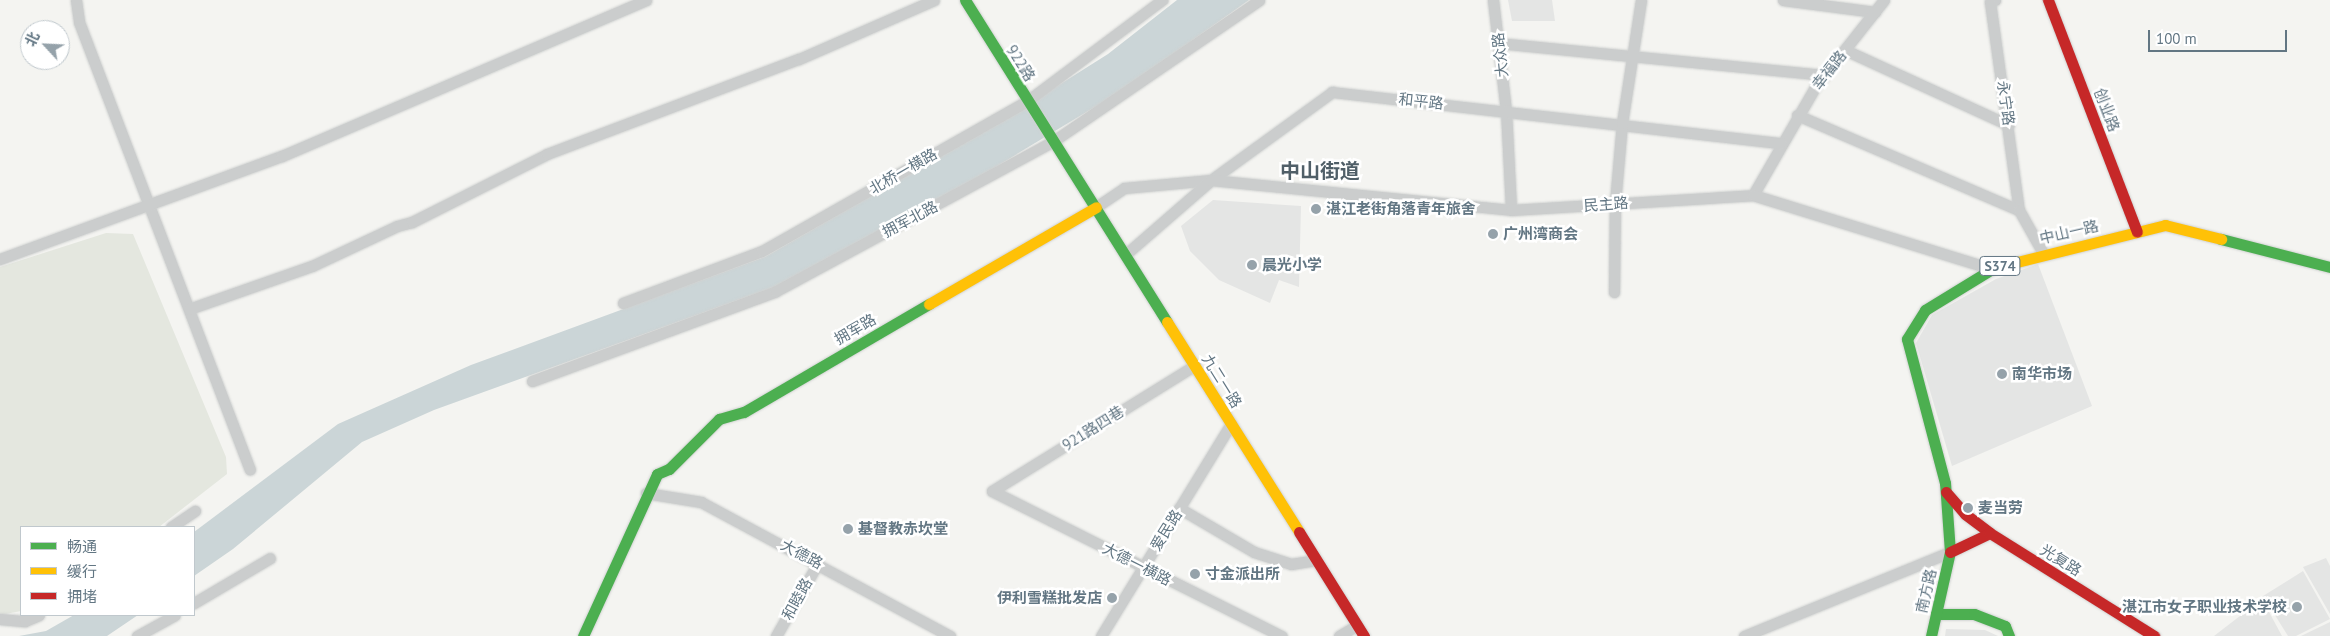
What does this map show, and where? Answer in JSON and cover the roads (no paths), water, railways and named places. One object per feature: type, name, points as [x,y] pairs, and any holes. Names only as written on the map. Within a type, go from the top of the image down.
[{"type":"street","points":[[76,0],[79,22],[250,469]]},
{"type":"street","points":[[0,259],[150,206],[282,156],[646,0]]},
{"type":"street","points":[[189,308],[312,266],[397,226],[412,222],[547,154],[799,59],[934,0]]},
{"type":"street","name":"922路","points":[[965,0],[1052,142]]},
{"type":"street","name":"北桥一横路","points":[[623,303],[762,251],[1027,101],[1162,0]]},
{"type":"street","name":"拥军北路","points":[[532,381],[776,291],[1052,142],[1259,0]]},
{"type":"street","name":"大众路","points":[[1494,0],[1506,110],[1511,210]]},
{"type":"street","points":[[1614,292],[1614,203],[1622,123],[1641,0]]},
{"type":"street","points":[[1783,0],[1875,12]]},
{"type":"street","name":"幸福路","points":[[1753,195],[1797,115],[1844,50],[1884,0]]},
{"type":"street","name":"永宁路","points":[[1996,0],[1990,2],[2009,125],[2019,210]]},
{"type":"street","name":"创业路","points":[[2048,0],[2137,232]]},
{"type":"street","points":[[1498,43],[1826,74]]},
{"type":"street","points":[[1844,50],[2009,125]]},
{"type":"street","name":"和平路","points":[[1126,254],[1211,180],[1332,92],[1622,123],[1780,143]]},
{"type":"street","points":[[1797,115],[2019,210],[2043,252]]},
{"type":"street","name":"九二一路","points":[[1052,142],[1126,254],[1364,636]]},
{"type":"street","points":[[1096,207],[1124,188],[1211,180]]},
{"type":"street","name":"民主路","points":[[1211,180],[1511,210],[1753,195],[1992,269]]},
{"type":"street","name":"拥军路","points":[[584,636],[646,493],[657,474],[669,469],[682,452],[719,419],[744,412],[1096,207]]},
{"type":"street","name":"中山一路","points":[[1950,552],[1946,492],[1907,339],[1924,310],[1992,269],[2043,252],[2165,225],[2330,267]]},
{"type":"street","name":"921路四巷","points":[[992,491],[1195,365]]},
{"type":"street","name":"爱民路","points":[[1101,636],[1231,424]]},
{"type":"street","name":"大德一横路","points":[[992,491],[1282,636]]},
{"type":"street","name":"光复路","points":[[1946,492],[1965,514],[1990,533],[2154,636]]},
{"type":"street","name":"大德路","points":[[646,493],[701,502],[818,562],[950,636]]},
{"type":"street","points":[[1179,509],[1254,552],[1291,564],[1316,560]]},
{"type":"street","points":[[172,526],[195,511]]},
{"type":"street","points":[[1744,636],[1950,552],[1990,533]]},
{"type":"street","name":"南方路","points":[[1931,636],[1950,552]]},
{"type":"street","points":[[195,602],[270,558]]},
{"type":"street","name":"和睦路","points":[[776,636],[818,562]]},
{"type":"street","points":[[1936,614],[1974,614],[2004,626],[2009,636]]},
{"type":"street","points":[[0,619],[25,621],[37,616]]},
{"type":"street","points":[[137,636],[173,616]]},
{"type":"street","points":[[1339,636],[1357,625]]},
{"type":"place","name":"湛江老街角落青年旅舍","points":[[1316,209]]},
{"type":"place","name":"广州湾商会","points":[[1493,234]]},
{"type":"place","name":"晨光小学","points":[[1252,265]]},
{"type":"place","name":"南华市场","points":[[2002,374]]},
{"type":"place","name":"麦当劳","points":[[1968,508]]},
{"type":"place","name":"基督教赤坎堂","points":[[848,529]]},
{"type":"place","name":"寸金派出所","points":[[1195,574]]},
{"type":"place","name":"伊利雪糕批发店","points":[[1112,598]]},
{"type":"place","name":"湛江市女子职业技术学校","points":[[2297,607]]},
{"type":"district","name":"中山街道","points":[[1320,171]]}]
